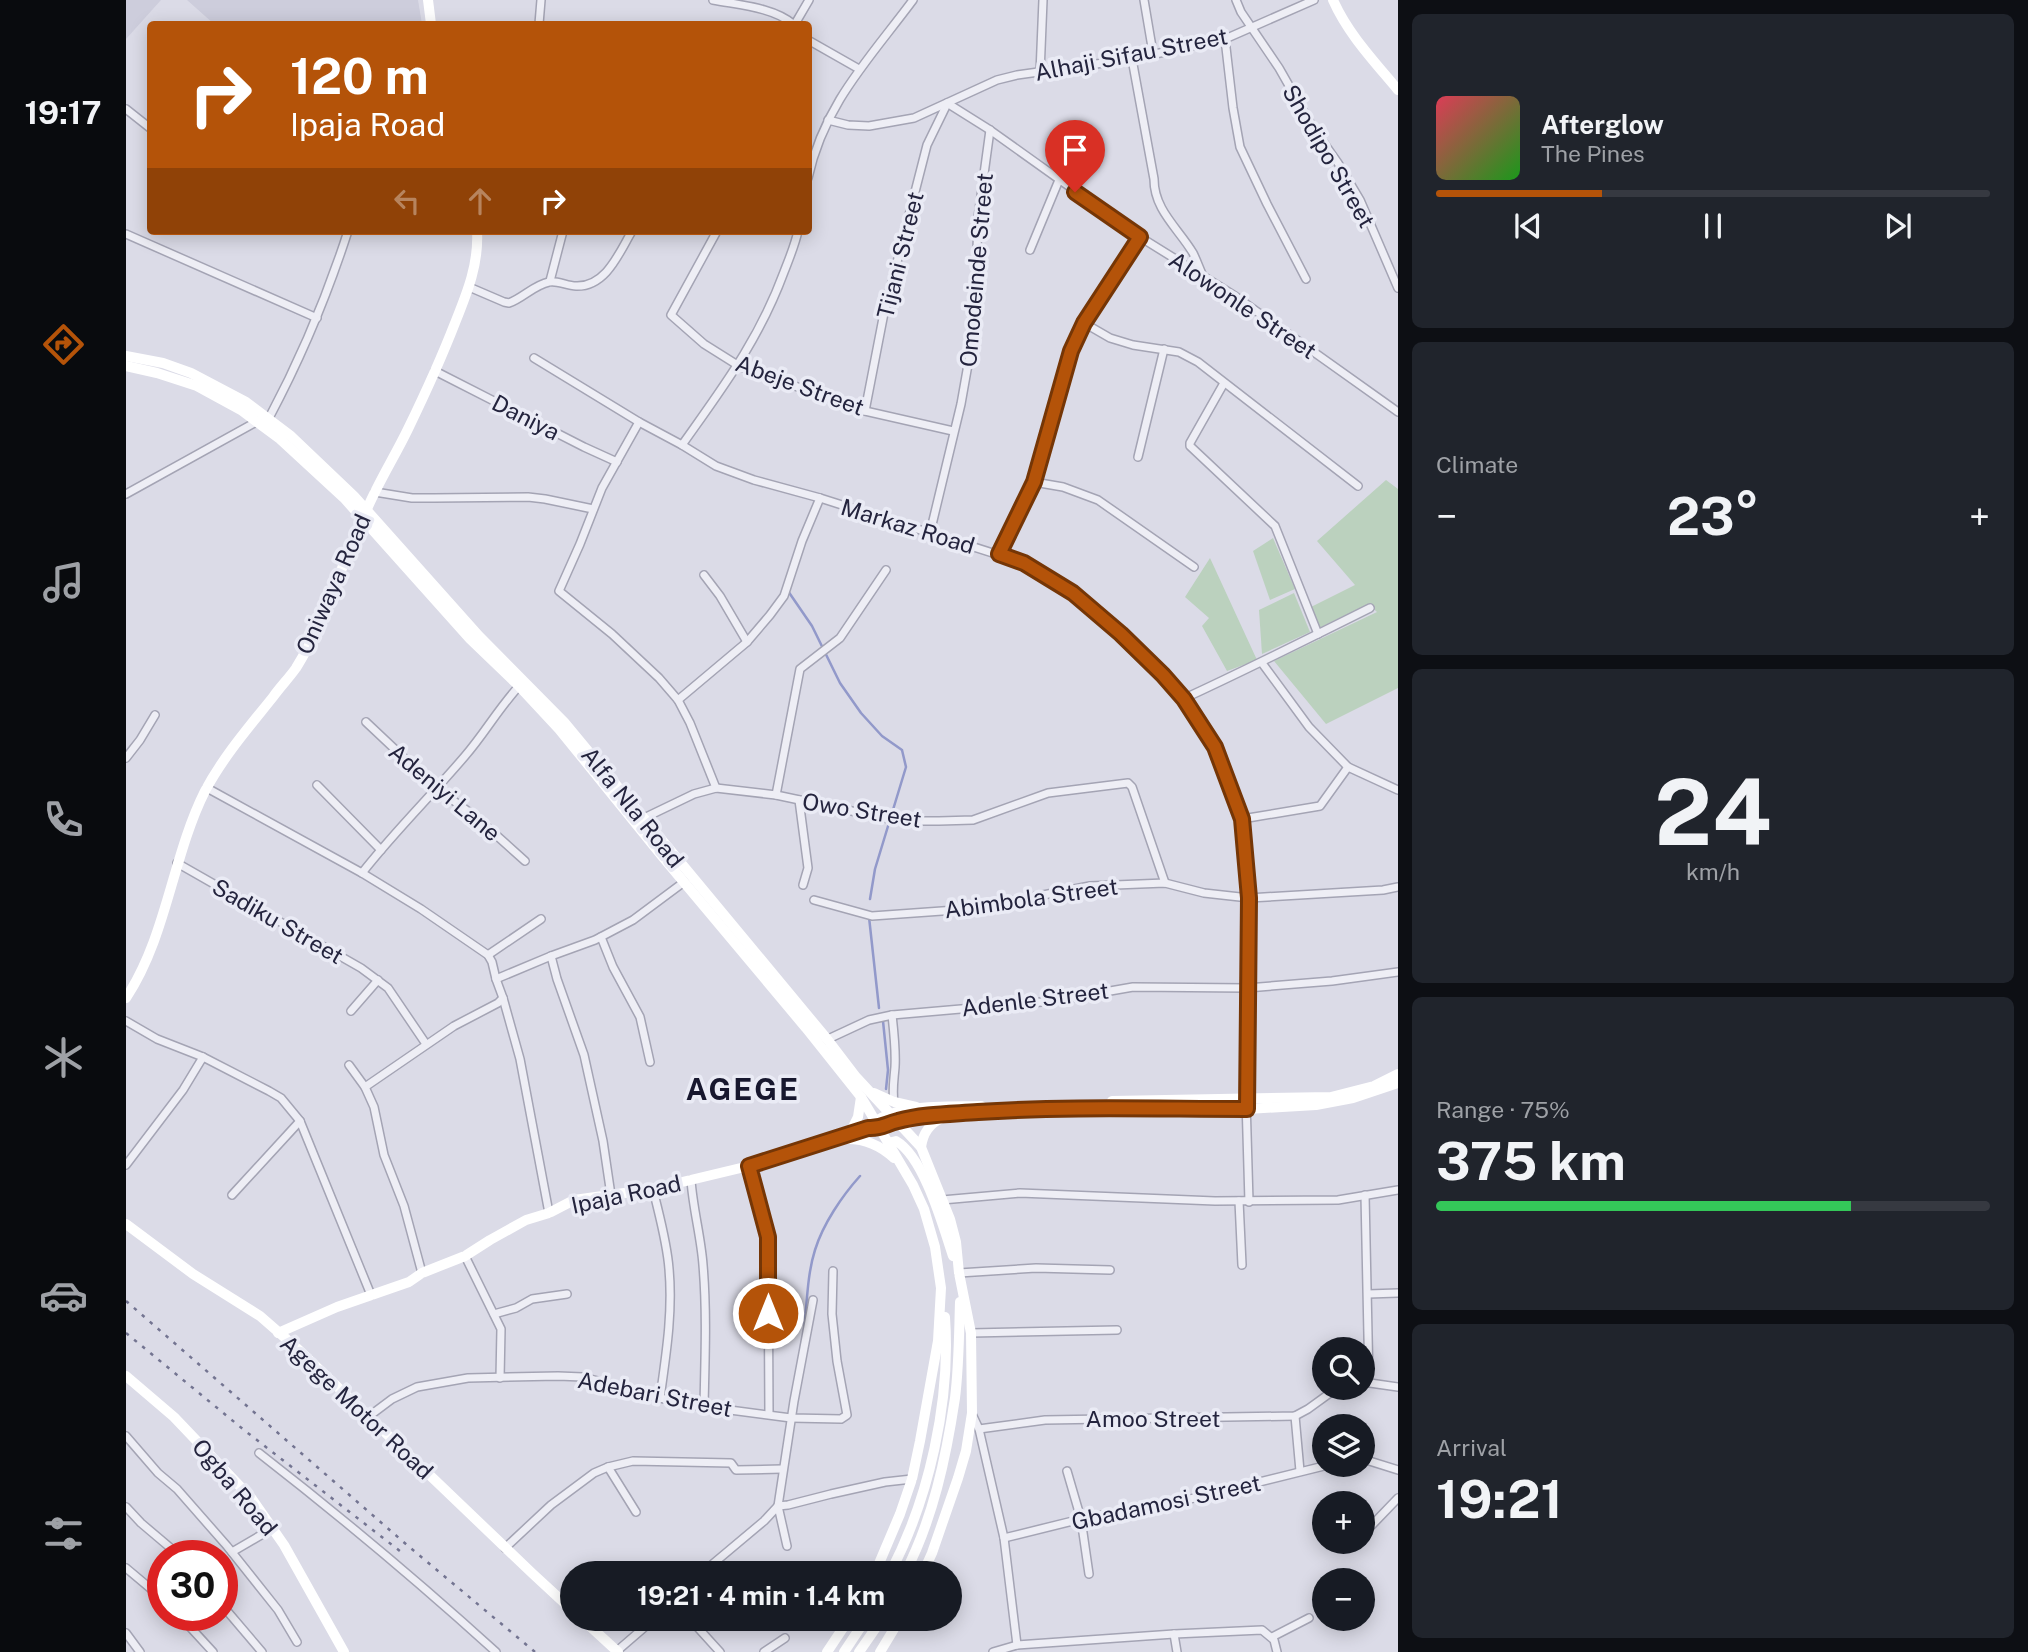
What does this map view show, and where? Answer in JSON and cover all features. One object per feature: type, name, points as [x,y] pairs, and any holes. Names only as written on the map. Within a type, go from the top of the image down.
[{"type":"main road","points":[[428,0],[431,21]]},
{"type":"main road","points":[[1333,0],[1355,37],[1398,90]]},
{"type":"main road","name":"Oniwaya Road","points":[[126,998],[146,963],[177,863],[207,788],[229,754],[295,669],[331,598],[364,514],[408,430],[470,287],[478,235]]},
{"type":"main road","points":[[126,356],[163,363],[191,373],[238,397],[264,420]]},
{"type":"main road","points":[[126,366],[197,387],[264,420]]},
{"type":"main road","name":"Alfa Nla Road","points":[[264,420],[318,462],[522,683],[824,1043],[861,1097],[874,1126],[901,1164],[924,1209],[930,1227],[941,1289]]},
{"type":"main road","name":"Alfa Nla Road","points":[[639,821],[684,882],[824,1043],[921,1147]]},
{"type":"main road","name":"Ipaja Road","points":[[1375,1089],[1398,1074]]},
{"type":"main road","points":[[856,1077],[879,1096],[923,1108]]},
{"type":"main road","name":"Ipaja Road","points":[[278,1333],[337,1307],[409,1282],[422,1273],[465,1256],[526,1220],[549,1213],[574,1200],[653,1189],[749,1166],[923,1108],[1074,1102],[1324,1105],[1398,1083]]},
{"type":"main road","points":[[850,1133],[858,1117],[861,1097]]},
{"type":"main road","name":"Ipaja Road","points":[[893,1118],[1085,1108],[1246,1104]]},
{"type":"main road","points":[[928,1561],[965,1451],[972,1413],[971,1333],[956,1242],[921,1147],[922,1137],[933,1122],[958,1114]]},
{"type":"main road","points":[[830,1140],[854,1139],[876,1145],[901,1164]]},
{"type":"main road","points":[[888,1143],[901,1143],[912,1156],[931,1192],[959,1273]]},
{"type":"main road","name":"Agege Motor Road","points":[[126,1224],[193,1274],[260,1316],[560,1599]]},
{"type":"main road","points":[[911,1561],[932,1508],[943,1465],[955,1399],[962,1287]]},
{"type":"main road","points":[[880,1561],[912,1479],[938,1340],[941,1289]]},
{"type":"main road","points":[[895,1561],[921,1498],[941,1409],[946,1348],[941,1289]]},
{"type":"main road","name":"Ogba Road","points":[[126,1376],[174,1417],[252,1499],[294,1562],[344,1652]]},
{"type":"main road","points":[[595,1631],[618,1652]]},
{"type":"main road","points":[[827,1652],[841,1631]]},
{"type":"main road","points":[[844,1652],[858,1631]]},
{"type":"main road","points":[[859,1652],[873,1631]]},
{"type":"main road","points":[[880,1652],[893,1631]]},
{"type":"street","points":[[539,21],[541,0]]},
{"type":"street","points":[[713,0],[758,9],[790,21]]},
{"type":"street","points":[[796,21],[809,0]]},
{"type":"street","points":[[812,164],[818,142],[839,98],[913,0]]},
{"type":"street","points":[[1040,73],[1043,0]]},
{"type":"street","points":[[1144,0],[1153,54]]},
{"type":"street","name":"Shodipo Street","points":[[1236,0],[1360,200],[1398,288]]},
{"type":"street","name":"Alhaji Sifau Street","points":[[947,103],[997,80],[1017,75],[1132,59],[1224,39],[1314,0]]},
{"type":"street","points":[[1224,39],[1240,147],[1306,279]]},
{"type":"street","points":[[812,42],[859,69]]},
{"type":"street","points":[[1132,59],[1154,190],[1166,216],[1193,253],[1202,274]]},
{"type":"street","points":[[828,120],[848,125],[892,124],[914,118],[947,103]]},
{"type":"street","name":"Alowonle Street","points":[[947,103],[990,130],[1140,237],[1202,274],[1302,342],[1398,412]]},
{"type":"street","name":"Tijani Street","points":[[865,411],[884,313],[927,145],[947,103]]},
{"type":"street","points":[[126,109],[147,126]]},
{"type":"street","name":"Omodeinde Street","points":[[930,533],[967,374],[975,314],[978,218],[990,130]]},
{"type":"street","points":[[812,142],[818,142]]},
{"type":"street","points":[[1030,250],[1059,180]]},
{"type":"street","points":[[126,234],[317,318]]},
{"type":"street","points":[[126,494],[264,420],[294,370],[317,318],[347,235]]},
{"type":"street","points":[[550,281],[562,235]]},
{"type":"street","points":[[470,287],[509,303],[550,281],[577,286],[589,285],[606,274],[630,235]]},
{"type":"street","name":"Abeje Street","points":[[716,235],[671,315],[704,344],[738,366],[865,411],[953,431]]},
{"type":"street","points":[[682,445],[738,366],[762,324],[796,235]]},
{"type":"street","points":[[999,554],[1034,482],[1071,351],[1084,323],[1140,237]]},
{"type":"street","points":[[1084,323],[1110,338],[1133,345],[1179,352],[1198,362],[1359,486]]},
{"type":"street","points":[[1138,457],[1164,349]]},
{"type":"street","name":"Markaz Road","points":[[534,358],[639,422],[734,474],[820,498],[1024,563],[1073,593],[1121,634],[1184,699],[1215,747],[1242,819],[1249,898],[1246,1104],[1249,1202]]},
{"type":"street","name":"Daniya","points":[[435,371],[617,462]]},
{"type":"street","points":[[1223,383],[1190,446],[1275,526],[1318,634]]},
{"type":"street","points":[[639,422],[602,488],[559,593],[612,634],[659,678],[678,700],[691,723],[716,788]]},
{"type":"street","points":[[1034,482],[1063,487],[1098,500],[1195,566]]},
{"type":"street","points":[[375,492],[412,498],[528,497],[593,509]]},
{"type":"street","points":[[678,700],[747,642],[784,596],[820,498]]},
{"type":"street","points":[[776,795],[800,669],[803,664],[821,654],[840,638],[886,570]]},
{"type":"street","points":[[704,575],[720,596],[747,642]]},
{"type":"street","points":[[1184,699],[1370,608]]},
{"type":"street","points":[[1262,663],[1309,727],[1348,767],[1398,790]]},
{"type":"street","points":[[362,873],[465,757],[522,683]]},
{"type":"street","points":[[126,758],[155,715]]},
{"type":"street","name":"Adeniyi Lane","points":[[366,722],[436,788],[476,817],[525,861]]},
{"type":"street","points":[[1242,819],[1320,806],[1348,767]]},
{"type":"street","name":"Owo Street","points":[[639,821],[694,794],[716,788],[776,795],[899,821],[973,820],[1048,793],[1122,782],[1132,787],[1165,883]]},
{"type":"street","points":[[317,785],[380,850]]},
{"type":"street","points":[[207,788],[362,873],[488,955],[520,1059],[549,1213]]},
{"type":"street","points":[[799,800],[808,867],[803,885]]},
{"type":"street","name":"Sadiku Street","points":[[177,863],[378,980],[388,988],[426,1044]]},
{"type":"street","points":[[496,979],[601,937],[633,920],[684,882]]},
{"type":"street","name":"Abimbola Street","points":[[814,900],[872,916],[970,909],[1090,886],[1165,883],[1205,893],[1249,898],[1398,887]]},
{"type":"street","points":[[488,955],[541,919]]},
{"type":"street","points":[[601,937],[613,967],[640,1017],[650,1062]]},
{"type":"street","points":[[551,956],[584,1055],[603,1141],[611,1195]]},
{"type":"street","name":"Adenle Street","points":[[824,1043],[869,1020],[891,1015],[1053,1001],[1133,987],[1247,988],[1398,972]]},
{"type":"street","points":[[351,1011],[378,980]]},
{"type":"street","points":[[365,1087],[426,1044],[503,998]]},
{"type":"street","points":[[891,1015],[895,1045],[892,1087],[894,1102]]},
{"type":"street","points":[[126,1021],[157,1039],[204,1057],[281,1098],[300,1121],[371,1295]]},
{"type":"street","points":[[126,1165],[183,1090],[204,1057]]},
{"type":"street","points":[[349,1066],[365,1087],[374,1107],[384,1155],[404,1206],[422,1273]]},
{"type":"street","points":[[232,1195],[300,1121]]},
{"type":"street","points":[[749,1166],[768,1237],[769,1414]]},
{"type":"street","points":[[691,1180],[692,1202],[703,1263],[704,1406]]},
{"type":"street","points":[[653,1189],[669,1266],[671,1304],[660,1398]]},
{"type":"street","points":[[942,1200],[1020,1193],[1249,1202],[1338,1200],[1398,1190]]},
{"type":"street","points":[[1365,1195],[1367,1337]]},
{"type":"street","points":[[1239,1201],[1242,1265]]},
{"type":"street","points":[[465,1256],[501,1329],[500,1378]]},
{"type":"street","points":[[959,1273],[1036,1268],[1110,1269]]},
{"type":"street","name":"Adebari Street","points":[[368,1417],[392,1399],[416,1387],[468,1378],[583,1377],[660,1398],[704,1406],[791,1418],[841,1419],[847,1415],[832,1314],[833,1271]]},
{"type":"street","points":[[1368,1294],[1398,1293]]},
{"type":"street","points":[[494,1314],[516,1308],[532,1299],[567,1294]]},
{"type":"street","points":[[787,1546],[778,1506],[782,1469],[813,1300]]},
{"type":"street","points":[[971,1333],[1117,1330]]},
{"type":"street","points":[[1375,1383],[1398,1387]]},
{"type":"street","points":[[1300,1471],[1295,1416],[1320,1400]]},
{"type":"street","points":[[972,1413],[979,1429],[1004,1538],[1017,1645]]},
{"type":"street","name":"Amoo Street","points":[[979,1429],[1057,1419],[1295,1416]]},
{"type":"street","points":[[126,1436],[222,1540]]},
{"type":"street","points":[[259,1452],[449,1609],[496,1652]]},
{"type":"street","points":[[505,1548],[551,1505],[594,1473],[608,1467],[634,1461],[730,1463],[736,1470],[782,1469]]},
{"type":"street","points":[[1375,1463],[1398,1470]]},
{"type":"street","points":[[608,1467],[636,1512]]},
{"type":"street","name":"Gbadamosi Street","points":[[1004,1538],[1081,1519],[1182,1501],[1312,1468]]},
{"type":"street","points":[[1067,1471],[1081,1519],[1090,1574]]},
{"type":"street","points":[[716,1561],[778,1506],[788,1506],[831,1493],[885,1482],[912,1479]]},
{"type":"street","points":[[1375,1522],[1398,1498]]},
{"type":"street","points":[[126,1507],[161,1540]]},
{"type":"street","points":[[238,1548],[272,1528]]},
{"type":"street","points":[[238,1559],[278,1609],[297,1642]]},
{"type":"street","points":[[126,1568],[147,1586]]},
{"type":"street","points":[[1272,1637],[1309,1618]]},
{"type":"street","points":[[238,1624],[262,1652]]},
{"type":"street","points":[[993,1652],[1017,1645],[1262,1630],[1272,1637],[1277,1652]]},
{"type":"street","points":[[194,1631],[214,1652]]},
{"type":"street","points":[[618,1652],[641,1631]]},
{"type":"street","points":[[701,1631],[720,1652]]},
{"type":"street","points":[[126,1633],[140,1652]]},
{"type":"street","points":[[1174,1634],[1177,1652]]},
{"type":"street","points":[[764,1652],[785,1638]]},
{"type":"shaded area","points":[[126,0],[161,0],[126,39]]},
{"type":"shaded area","points":[[187,0],[418,0],[422,21],[211,21]]},
{"type":"green space","points":[[1386,480],[1398,489],[1398,688],[1326,724],[1274,661],[1377,612],[1368,604],[1319,628],[1311,607],[1355,585],[1317,541]]},
{"type":"green space","points":[[1273,538],[1295,589],[1270,600],[1253,551]]},
{"type":"green space","points":[[1210,558],[1257,660],[1227,671],[1202,626],[1209,618],[1185,597]]},
{"type":"green space","points":[[1294,593],[1310,632],[1262,654],[1259,610]]},
{"type":"waterway","points":[[788,591],[812,626],[840,683],[861,713],[882,736],[902,750],[906,767],[875,869],[870,899]]},
{"type":"waterway","points":[[869,917],[879,1008]]},
{"type":"waterway","points":[[883,1021],[888,1070],[886,1089]]},
{"type":"waterway","points":[[804,1331],[810,1270],[818,1240],[846,1192],[860,1176]]},
{"type":"railway","points":[[126,1301],[407,1545],[535,1652]]},
{"type":"railway","points":[[126,1333],[244,1430],[405,1555]]},
{"type":"district","name":"AGEGE","points":[[743,1089]]},
{"type":"route","points":[[768,1313],[768,1237],[749,1166],[868,1128],[880,1129],[897,1121],[925,1117],[1085,1108],[1247,1109],[1249,898],[1242,819],[1215,747],[1184,699],[1121,634],[1073,593],[1024,563],[999,554],[1034,482],[1071,351],[1084,323],[1140,237],[1075,192]]}]
